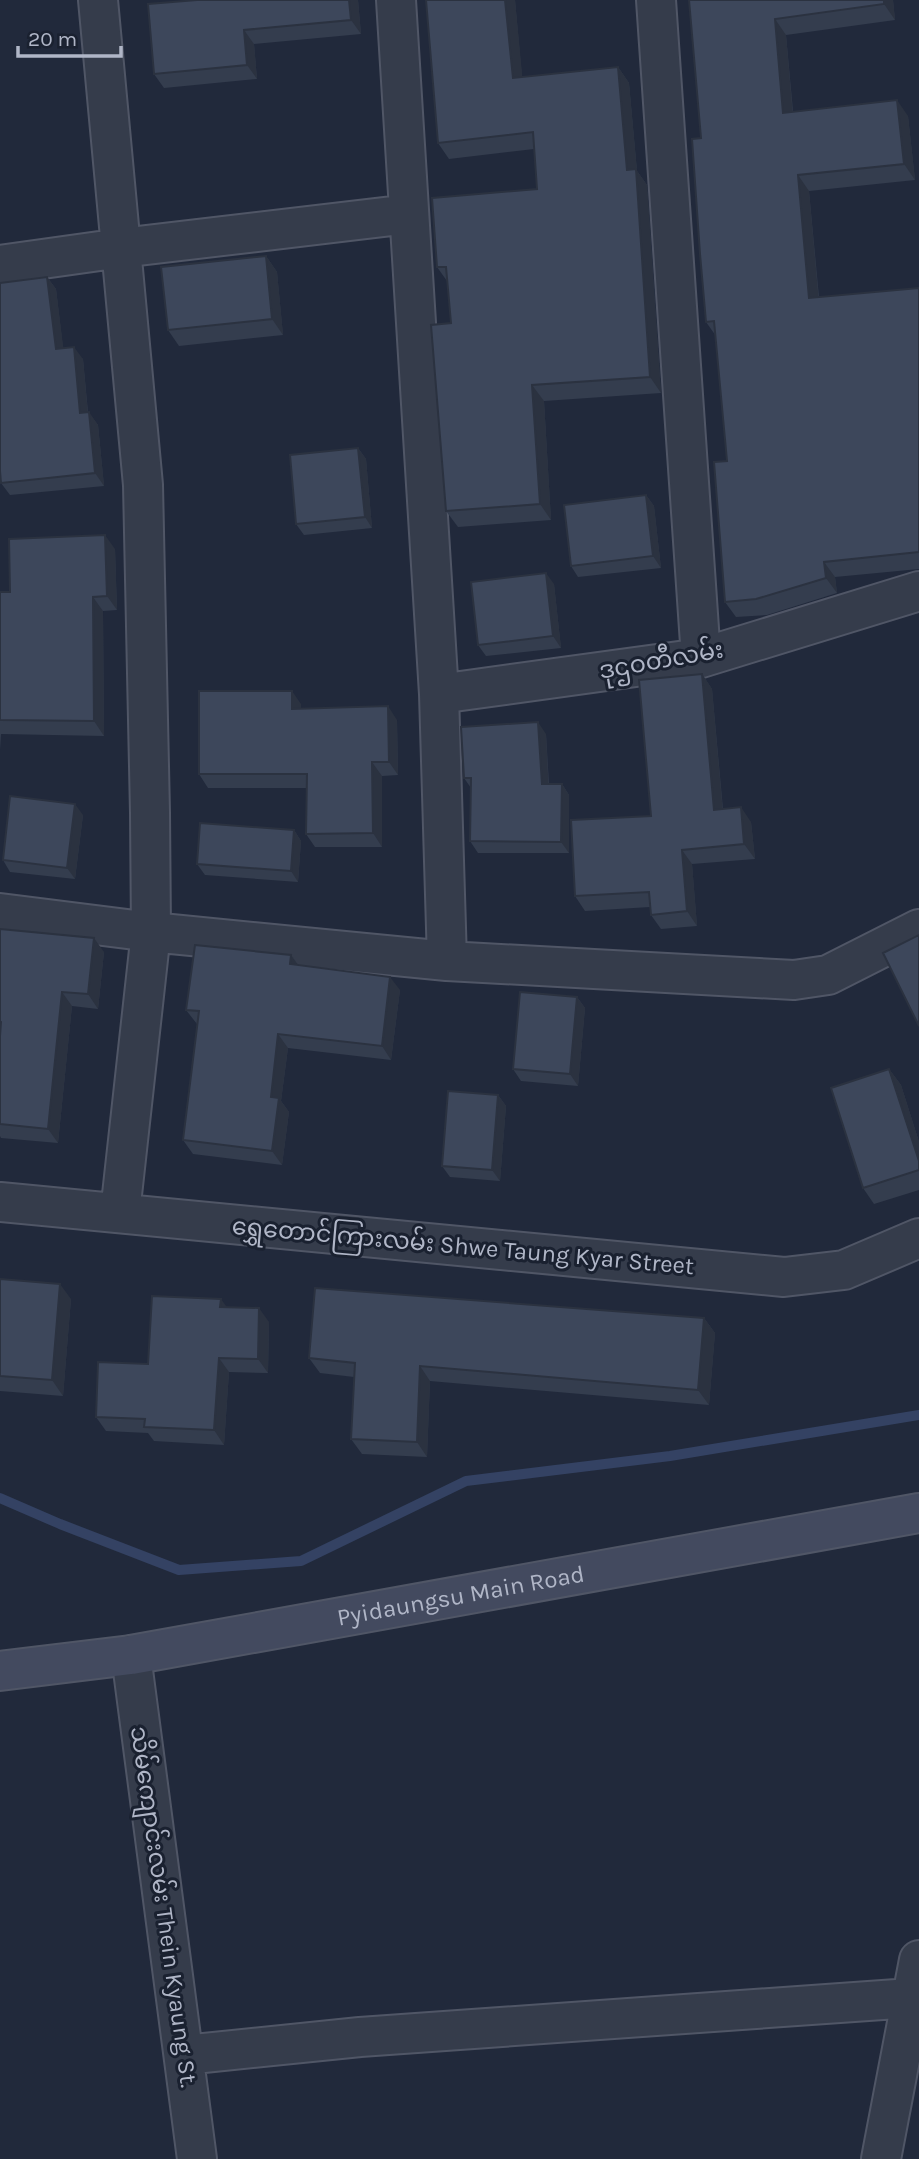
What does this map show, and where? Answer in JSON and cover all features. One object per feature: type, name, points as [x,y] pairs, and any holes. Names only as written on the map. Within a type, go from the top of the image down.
[{"type":"main road","name":"Pyidaungsu Main Road","points":[[0,1671],[131,1655],[919,1513]]},
{"type":"street","points":[[98,0],[143,485],[151,932],[120,1213]]},
{"type":"street","points":[[396,0],[439,694],[447,961]]},
{"type":"street","points":[[656,0],[701,658]]},
{"type":"street","points":[[0,265],[409,214]]},
{"type":"street","name":"ဒုဌဝတီလမ်း","points":[[439,694],[701,658],[919,591]]},
{"type":"street","points":[[0,913],[151,932],[447,961],[794,980],[828,975],[919,929]]},
{"type":"street","name":"ရွှေတောင်ကြားလမ်း Shwe Taung Kyar Street","points":[[0,1202],[784,1277],[844,1270],[919,1238]]},
{"type":"street","name":"သိမ်ကျောင်းလမ်း Thein Kyaung St.","points":[[131,1655],[197,2159]]},
{"type":"street","points":[[881,2159],[919,1960]]},
{"type":"street","points":[[184,2056],[360,2037],[911,1998]]},
{"type":"building","points":[[197,0],[349,0],[351,20],[244,30],[247,65],[154,74],[148,4]]},
{"type":"building","points":[[426,0],[505,0],[513,78],[618,67],[627,170],[636,169],[650,377],[532,385],[540,504],[446,511],[431,325],[451,323],[446,267],[437,267],[432,198],[537,189],[533,132],[438,143]]},
{"type":"building","points":[[689,0],[884,0],[884,4],[775,19],[783,113],[897,100],[904,164],[798,175],[809,298],[919,288],[919,552],[824,562],[826,578],[756,599],[725,602],[714,462],[727,461],[714,321],[706,322],[700,254],[692,139],[701,138]]},
{"type":"building","points":[[266,256],[272,319],[168,330],[161,267]]},
{"type":"building","points":[[47,277],[56,349],[74,347],[80,413],[89,412],[95,473],[1,483],[0,283]]},
{"type":"building","points":[[358,448],[365,517],[296,524],[290,455]]},
{"type":"building","points":[[646,495],[653,556],[571,566],[564,505]]},
{"type":"building","points":[[105,535],[107,596],[93,597],[94,721],[0,720],[0,592],[10,592],[9,539]]},
{"type":"building","points":[[546,573],[553,636],[478,645],[471,582]]},
{"type":"building","points":[[702,674],[714,810],[741,807],[744,844],[682,850],[687,911],[651,915],[649,892],[575,896],[571,820],[651,816],[639,680]]},
{"type":"building","points":[[199,691],[292,691],[292,709],[388,706],[389,762],[372,762],[373,833],[306,834],[307,774],[199,774]]},
{"type":"building","points":[[538,722],[542,784],[562,784],[561,842],[470,841],[471,778],[464,778],[461,727]]},
{"type":"building","points":[[10,796],[75,804],[67,868],[3,860]]},
{"type":"building","points":[[200,823],[294,830],[291,871],[197,864]]},
{"type":"building","points":[[0,929],[94,938],[88,994],[62,992],[48,1129],[0,1124]]},
{"type":"building","points":[[919,935],[919,1026],[883,953]]},
{"type":"building","points":[[195,945],[291,955],[290,964],[390,977],[382,1046],[278,1034],[271,1097],[279,1098],[272,1151],[183,1140],[199,1011],[186,1010]]},
{"type":"building","points":[[520,992],[577,997],[570,1074],[513,1069]]},
{"type":"building","points":[[889,1069],[919,1161],[919,1170],[863,1188],[831,1088]]},
{"type":"building","points":[[448,1091],[498,1095],[492,1170],[442,1166]]},
{"type":"building","points":[[0,1279],[60,1284],[52,1380],[0,1376]]},
{"type":"building","points":[[315,1288],[704,1318],[698,1390],[420,1366],[417,1442],[351,1439],[355,1363],[309,1358]]},
{"type":"building","points":[[152,1296],[221,1299],[220,1307],[259,1308],[258,1359],[219,1358],[214,1430],[144,1427],[145,1419],[96,1417],[98,1362],[148,1364]]},
{"type":"waterway","points":[[0,1498],[179,1570],[301,1561],[466,1481],[670,1456],[919,1415]]}]
